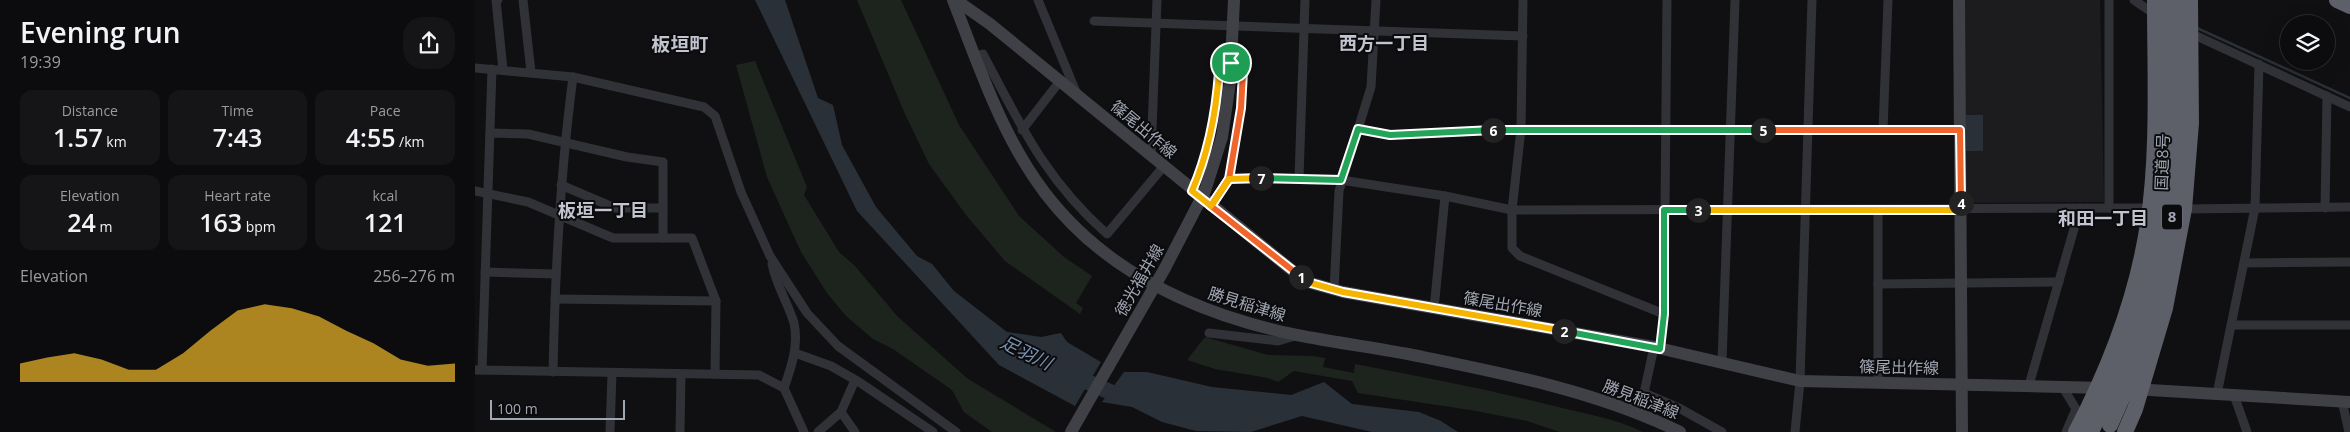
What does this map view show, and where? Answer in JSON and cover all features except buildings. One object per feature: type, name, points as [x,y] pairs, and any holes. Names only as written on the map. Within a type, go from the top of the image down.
[{"type":"highway","name":"国道8号","points":[[2107,432],[2143,349],[2158,296],[2167,254],[2173,211],[2179,133],[2179,0]]},
{"type":"highway","points":[[2125,432],[2141,390],[2165,308],[2184,209],[2191,123],[2190,0]]},
{"type":"highway","points":[[2337,0],[2350,6]]},
{"type":"highway","points":[[2076,432],[2098,387],[2131,300],[2145,242],[2149,208],[2158,4]]},
{"type":"highway","name":"国道8号","points":[[2091,432],[2131,341],[2155,244],[2161,200],[2158,4]]},
{"type":"main road","name":"勝見稲津線","points":[[955,0],[998,115],[1017,150],[1045,193],[1073,225],[1103,252],[1153,290],[1243,322],[1297,335],[1418,356],[1599,399],[1681,432]]},
{"type":"main road","name":"篠尾出作線","points":[[955,0],[990,24],[1151,155],[1192,191],[1299,276],[1311,283],[1334,290],[1657,348],[1800,381],[2098,387],[2346,402]]},
{"type":"main road","name":"徳光福井線","points":[[1071,432],[1153,290],[1205,191],[1222,137],[1231,63],[1234,0]]},
{"type":"main road","points":[[1959,0],[1963,432]]},
{"type":"street","points":[[498,0],[496,0],[503,70]]},
{"type":"street","points":[[523,0],[531,72]]},
{"type":"street","points":[[1038,0],[1077,94]]},
{"type":"street","points":[[1151,155],[1157,0]]},
{"type":"street","points":[[1299,178],[1305,0]]},
{"type":"street","points":[[1334,290],[1341,180],[1371,87],[1377,0]]},
{"type":"street","points":[[1523,0],[1521,129],[1512,210],[1512,248],[1520,256],[1664,314]]},
{"type":"street","points":[[1667,0],[1664,314],[1657,348],[1644,393],[1679,408],[1722,432]]},
{"type":"street","points":[[1723,362],[1735,0]]},
{"type":"street","points":[[1795,432],[1800,381],[1813,0]]},
{"type":"street","points":[[1883,130],[1888,0]]},
{"type":"street","points":[[2109,0],[2109,208]]},
{"type":"street","points":[[2134,0],[2150,11],[2158,4]]},
{"type":"street","points":[[1094,22],[1523,36]]},
{"type":"street","points":[[2190,33],[2350,107]]},
{"type":"street","points":[[975,56],[983,54],[1022,130],[1048,172],[1081,211],[1107,234],[1164,166]]},
{"type":"street","points":[[1192,191],[1202,169],[1212,132],[1219,72],[1231,63],[1243,72],[1243,85],[1229,179],[1211,206]]},
{"type":"street","points":[[2217,394],[2255,208],[2259,64]]},
{"type":"street","points":[[475,68],[573,77],[704,107],[715,116],[741,192],[770,256],[807,313],[839,346],[957,432]]},
{"type":"street","points":[[492,69],[485,272],[479,370],[759,375],[784,388],[804,432]]},
{"type":"street","points":[[553,372],[561,185],[573,77]]},
{"type":"street","points":[[1022,130],[1060,81]]},
{"type":"street","points":[[2325,208],[2327,96]]},
{"type":"street","points":[[1358,129],[1390,135],[1521,129],[1960,130]]},
{"type":"street","points":[[490,133],[528,134],[627,158],[663,162],[663,238]]},
{"type":"street","points":[[1229,179],[1299,178],[1341,180],[1445,196],[1512,210],[2149,208]]},
{"type":"street","points":[[561,185],[615,208],[663,208]]},
{"type":"street","points":[[475,191],[528,202],[613,238],[693,238],[716,302],[715,374]]},
{"type":"street","points":[[1433,308],[1445,196]]},
{"type":"street","points":[[2029,385],[2080,208]]},
{"type":"street","points":[[2184,209],[2350,208]]},
{"type":"street","points":[[1878,210],[1878,382]]},
{"type":"street","points":[[770,256],[775,282],[794,325],[795,353],[784,388]]},
{"type":"street","points":[[2244,263],[2350,262]]},
{"type":"street","points":[[485,272],[556,274]]},
{"type":"street","points":[[1878,284],[2059,282]]},
{"type":"street","points":[[555,299],[716,302]]},
{"type":"street","points":[[2231,325],[2350,325]]},
{"type":"street","points":[[1209,333],[1278,341],[1297,335]]},
{"type":"street","points":[[795,353],[831,366],[933,432]]},
{"type":"street","points":[[610,432],[611,373]]},
{"type":"street","points":[[680,432],[681,375]]},
{"type":"street","points":[[818,432],[841,412],[855,380]]},
{"type":"street","points":[[2062,386],[2076,409],[2066,432]]},
{"type":"street","points":[[2234,395],[2247,432]]},
{"type":"street","points":[[2346,402],[2349,432]]},
{"type":"street","points":[[841,412],[855,432]]},
{"type":"shaded area","points":[[857,0],[901,0],[959,125],[1019,216],[1064,257],[1092,276],[1076,303],[1083,308],[1080,314],[1005,261],[966,215],[929,164],[905,114]]},
{"type":"shaded area","points":[[1963,0],[2100,0],[2104,202],[1967,203],[1965,201]]},
{"type":"shaded area","points":[[755,61],[807,187],[804,195],[839,252],[855,266],[897,316],[968,379],[1056,432],[992,432],[964,412],[952,390],[893,349],[873,339],[846,316],[827,293],[801,252],[767,177],[736,65]]},
{"type":"shaded area","points":[[1205,337],[1268,355],[1325,358],[1323,367],[1354,373],[1355,364],[1482,389],[1601,417],[1643,432],[1560,432],[1527,421],[1470,410],[1358,393],[1352,381],[1294,371],[1278,382],[1268,378],[1215,369],[1187,360]]},
{"type":"water","points":[[755,0],[785,0],[818,98],[833,105],[842,145],[876,207],[917,256],[932,264],[954,291],[1007,332],[1041,337],[1061,333],[1067,342],[1101,362],[1075,406],[999,365],[857,211]]},
{"type":"water","points":[[1966,115],[1983,115],[1983,151],[1966,151]]},
{"type":"water","points":[[1124,372],[1147,372],[1212,387],[1291,395],[1324,382],[1352,404],[1419,412],[1441,421],[1458,432],[1372,432],[1302,416],[1251,432],[1196,431],[1162,422],[1132,407],[1102,402]]},
{"type":"waterway","points":[[2197,28],[2350,98]]},
{"type":"waterway","name":"足羽川","points":[[1070,374],[1119,396],[1131,396]]},
{"type":"district","name":"板垣町","points":[[680,44]]},
{"type":"district","name":"西方一丁目","points":[[1384,44]]},
{"type":"district","name":"板垣一丁目","points":[[603,211]]},
{"type":"district","name":"和田一丁目","points":[[2103,219]]},
{"type":"route","points":[[1231,63],[1219,72],[1217,104],[1209,146],[1202,169],[1192,191],[1211,206],[1217,196],[1229,179],[1299,178],[1341,180],[1358,129],[1390,135],[1521,129],[1960,130],[1961,210],[1664,210],[1664,314],[1660,349],[1343,292],[1311,283],[1299,276],[1211,206],[1229,179],[1241,108],[1243,72],[1231,63]]}]
